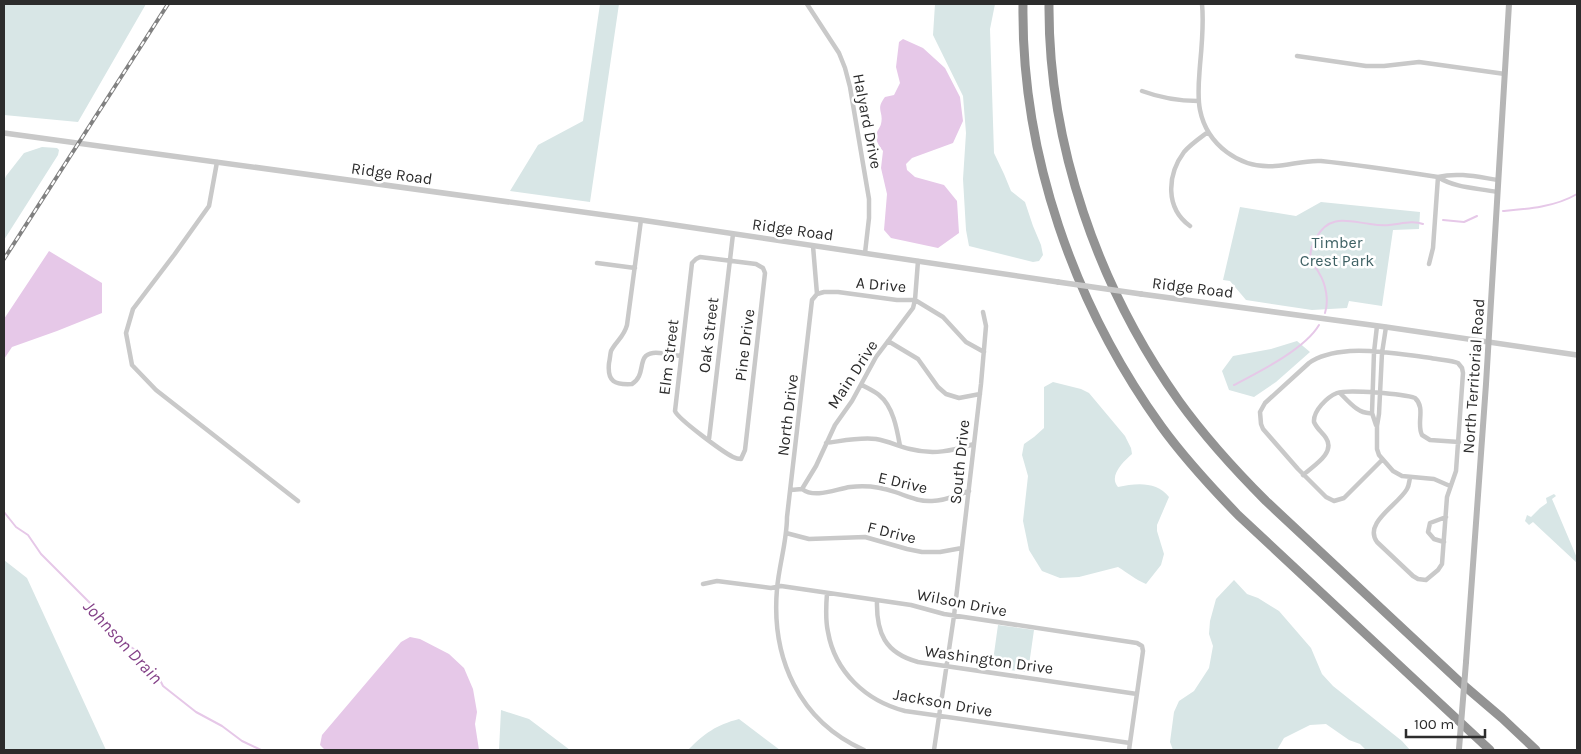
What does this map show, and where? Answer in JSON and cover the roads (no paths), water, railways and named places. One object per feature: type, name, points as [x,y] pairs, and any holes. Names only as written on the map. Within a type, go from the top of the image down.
[{"type":"highway","points":[[1023,4],[1028,89],[1043,171],[1050,196],[1069,255],[1084,293],[1108,342],[1132,383],[1178,449],[1238,515],[1490,750]]},
{"type":"highway","points":[[1049,4],[1058,117],[1082,206],[1112,284],[1164,378],[1209,439],[1244,480],[1461,683],[1536,750]]},
{"type":"main road","name":"North Territorial Road","points":[[1459,750],[1498,192],[1509,4]]},
{"type":"street","name":"Halyard Drive","points":[[806,4],[839,53],[850,87],[869,199],[865,253]]},
{"type":"street","points":[[1202,4],[1203,30],[1198,101],[1201,116],[1208,132],[1217,144],[1229,154],[1242,161],[1257,165],[1274,166],[1320,161],[1438,177],[1446,182],[1457,185],[1498,192]]},
{"type":"street","points":[[1297,56],[1366,66],[1419,62],[1505,74]]},
{"type":"street","points":[[1142,91],[1160,97],[1198,101]]},
{"type":"street","points":[[1190,226],[1182,221],[1174,208],[1172,181],[1177,164],[1183,154],[1208,132]]},
{"type":"street","name":"Ridge Road","points":[[4,133],[641,220],[1141,294],[1488,341],[1577,355]]},
{"type":"street","points":[[217,162],[209,206],[134,309],[126,333],[132,366],[156,390],[298,501]]},
{"type":"street","points":[[1438,177],[1447,174],[1457,174],[1498,180]]},
{"type":"street","points":[[1429,264],[1433,248],[1438,177]]},
{"type":"street","points":[[641,220],[627,325],[625,333],[611,351],[608,371],[610,377],[617,383],[632,384],[639,378],[642,361],[648,355],[654,353],[681,356]]},
{"type":"street","name":"Oak Street","points":[[709,439],[733,234]]},
{"type":"street","name":"North Drive","points":[[814,246],[817,294],[812,300],[786,533],[777,587],[777,638],[785,666],[792,681],[811,710],[823,723],[848,742],[864,750]]},
{"type":"street","name":"Pine Drive","points":[[689,284],[692,264],[696,258],[700,257],[758,265],[763,268],[765,275],[745,450],[741,459]]},
{"type":"street","name":"Main Drive","points":[[802,489],[816,466],[835,425],[862,385],[876,357],[913,308],[918,261]]},
{"type":"street","points":[[597,263],[634,268]]},
{"type":"street","name":"Elm Street","points":[[689,284],[675,413],[733,457],[741,459]]},
{"type":"street","name":"A Drive","points":[[817,294],[838,292],[896,300],[915,300],[943,317],[966,342],[984,352]]},
{"type":"street","name":"South Drive","points":[[934,750],[954,616],[980,394],[986,326],[983,312]]},
{"type":"street","points":[[1377,326],[1372,393],[1372,413],[1377,426]]},
{"type":"street","points":[[1386,327],[1382,353],[1377,449],[1382,460],[1396,474],[1410,478],[1434,480],[1450,486]]},
{"type":"street","points":[[888,341],[918,359],[938,387],[946,394],[959,398],[980,394]]},
{"type":"street","points":[[1382,460],[1344,498],[1338,501],[1331,501],[1303,475],[1263,429],[1260,418],[1263,406],[1312,360],[1340,352],[1374,352],[1455,362],[1460,365],[1463,373],[1459,442],[1456,471],[1447,497],[1443,561],[1441,567],[1430,578],[1422,580],[1414,576],[1374,538],[1373,532],[1375,526],[1406,491],[1410,478]]},
{"type":"street","points":[[862,385],[878,394],[886,403],[896,427],[900,446]]},
{"type":"street","points":[[1303,475],[1326,454],[1328,449],[1327,440],[1315,425],[1314,418],[1316,412],[1332,396],[1340,392],[1372,393],[1415,398],[1421,407],[1420,428],[1422,435],[1430,440],[1459,442]]},
{"type":"street","points":[[1340,392],[1363,412],[1372,413]]},
{"type":"street","points":[[826,443],[868,439],[885,441],[920,451],[940,453],[950,452],[974,444]]},
{"type":"street","name":"E Drive","points":[[802,489],[819,493],[852,487],[873,487],[890,490],[915,499],[931,501],[948,499],[969,491]]},
{"type":"street","points":[[790,490],[802,489]]},
{"type":"street","points":[[1444,542],[1434,539],[1428,532],[1430,522],[1446,517]]},
{"type":"street","name":"F Drive","points":[[786,533],[809,539],[865,537],[922,552],[940,552],[962,548]]},
{"type":"street","name":"Wilson Drive","points":[[703,584],[722,581],[771,588],[781,586],[911,605],[931,612],[954,616],[1135,642],[1141,645],[1143,651],[1137,694]]},
{"type":"street","name":"Jackson Drive","points":[[827,593],[826,619],[830,641],[839,663],[852,681],[868,694],[888,706],[905,711],[1130,743]]},
{"type":"street","name":"Washington Drive","points":[[877,600],[879,627],[884,640],[900,655],[910,659],[1137,694]]},
{"type":"street","points":[[1129,750],[1137,694]]},
{"type":"waterway","points":[[1503,211],[1551,205],[1577,194]]},
{"type":"waterway","points":[[1443,220],[1464,222],[1477,216]]},
{"type":"waterway","points":[[1325,313],[1327,303],[1325,287],[1310,254],[1312,246],[1321,230],[1327,225],[1339,221],[1382,225],[1411,222],[1423,224]]},
{"type":"waterway","points":[[1234,385],[1293,351],[1319,325]]},
{"type":"waterway","name":"Johnson Drain","points":[[4,512],[16,527],[28,535],[41,554],[116,631],[123,642],[134,649],[158,676],[163,686],[196,712],[222,726],[242,741],[261,750]]},
{"type":"railway","points":[[4,259],[168,4]]},
{"type":"park label","name":"Timber Crest Park","points":[[1337,251]]}]
